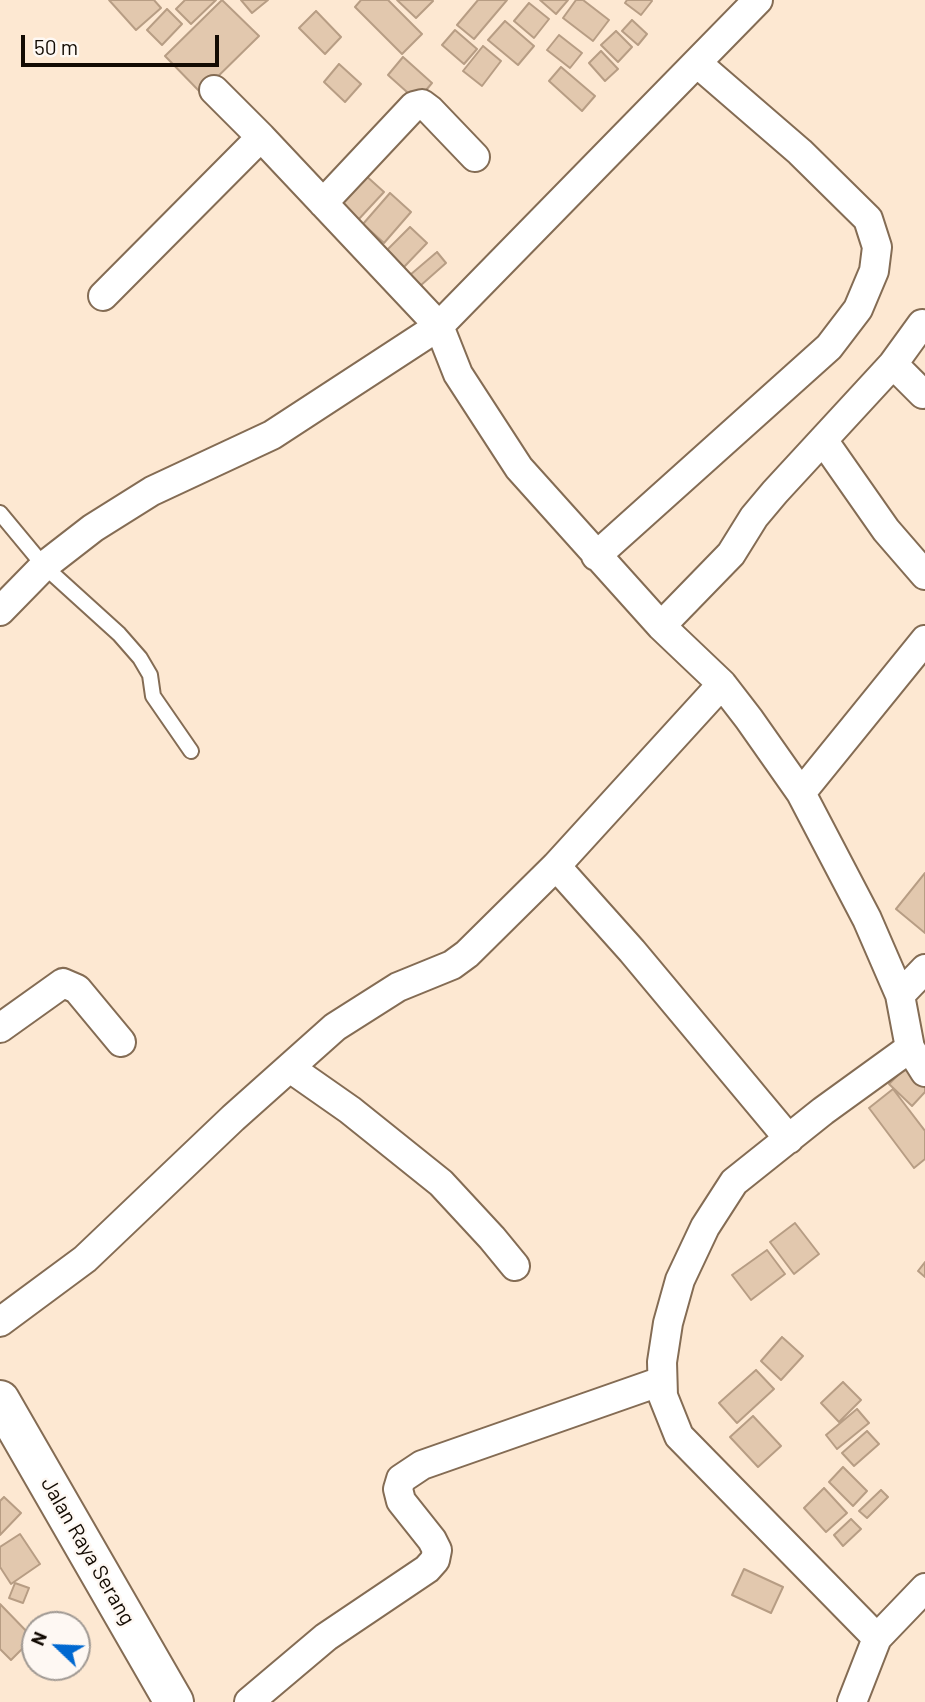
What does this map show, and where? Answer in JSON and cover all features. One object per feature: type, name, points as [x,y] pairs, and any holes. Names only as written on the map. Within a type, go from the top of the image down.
[{"type":"highway","name":"Jalan Raya Serang","points":[[0,1401],[174,1702]]},
{"type":"street","points":[[0,611],[44,566],[93,528],[152,491],[272,435],[439,326],[758,0]]},
{"type":"street","points":[[596,556],[829,347],[858,309],[874,271],[877,247],[868,219],[800,152],[697,63]]},
{"type":"street","points":[[214,90],[439,326],[458,374],[519,468],[661,626],[722,684],[801,793],[867,919],[900,995],[910,1048],[925,1072]]},
{"type":"street","points":[[323,203],[414,106],[422,104],[475,157]]},
{"type":"street","points":[[103,296],[261,137]]},
{"type":"street","points":[[661,626],[731,554],[754,517],[893,364],[922,324]]},
{"type":"street","points":[[893,364],[923,394]]},
{"type":"street","points":[[823,440],[886,530],[925,575]]},
{"type":"street","points":[[801,793],[925,640]]},
{"type":"street","points":[[0,1322],[85,1259],[233,1118],[335,1027],[398,987],[452,965],[467,954],[555,866],[722,684]]},
{"type":"street","points":[[555,866],[632,951],[789,1139]]},
{"type":"street","points":[[900,995],[925,969]]},
{"type":"street","points":[[0,1028],[63,983],[77,989],[121,1042]]},
{"type":"street","points":[[877,1638],[679,1436],[663,1396],[662,1362],[668,1323],[680,1280],[705,1227],[734,1182],[910,1048]]},
{"type":"street","points":[[290,1068],[350,1110],[441,1183],[515,1266]]},
{"type":"street","points":[[250,1702],[326,1637],[428,1569],[435,1560],[437,1550],[432,1540],[401,1501],[398,1489],[401,1479],[422,1465],[663,1381]]},
{"type":"street","points":[[852,1702],[877,1638],[925,1588]]},
{"type":"lane","points":[[0,513],[44,566],[120,634],[140,658],[150,674],[153,696],[191,751]]},
{"type":"building","points":[[109,0],[154,0],[161,8],[136,30]]},
{"type":"building","points":[[185,0],[216,0],[191,24],[176,9]]},
{"type":"building","points":[[222,0],[259,36],[201,93],[165,56]]},
{"type":"building","points":[[241,0],[268,0],[252,13]]},
{"type":"building","points":[[361,0],[388,0],[422,34],[402,54],[355,7]]},
{"type":"building","points":[[397,0],[432,0],[433,1],[416,18]]},
{"type":"building","points":[[478,0],[507,0],[474,39],[457,25]]},
{"type":"building","points":[[540,0],[568,0],[556,14]]},
{"type":"building","points":[[576,0],[583,0],[609,20],[593,41],[563,18]]},
{"type":"building","points":[[627,0],[652,1],[641,15],[625,3]]},
{"type":"building","points":[[529,3],[549,19],[534,38],[514,21]]},
{"type":"building","points":[[167,9],[182,24],[162,45],[147,30]]},
{"type":"building","points":[[316,11],[341,37],[325,54],[299,28]]},
{"type":"building","points":[[632,20],[647,34],[638,45],[622,31]]},
{"type":"building","points":[[505,21],[534,46],[518,65],[488,40]]},
{"type":"building","points":[[455,30],[477,49],[464,64],[442,45]]},
{"type":"building","points":[[616,31],[632,47],[618,62],[601,45]]},
{"type":"building","points":[[559,35],[582,53],[570,68],[547,50]]},
{"type":"building","points":[[483,46],[501,61],[482,86],[463,71]]},
{"type":"building","points":[[601,51],[618,69],[605,81],[589,63]]},
{"type":"building","points":[[403,57],[432,83],[417,101],[388,75]]},
{"type":"building","points":[[339,64],[361,84],[345,102],[324,82]]},
{"type":"building","points":[[561,67],[595,96],[582,111],[549,81]]},
{"type":"building","points":[[364,174],[384,192],[358,220],[339,202]]},
{"type":"building","points":[[390,193],[411,212],[384,243],[363,224]]},
{"type":"building","points":[[410,227],[427,243],[404,267],[387,250]]},
{"type":"building","points":[[437,252],[446,263],[420,286],[410,275]]},
{"type":"building","points":[[925,873],[925,933],[896,909]]},
{"type":"building","points":[[906,1067],[925,1087],[925,1092],[912,1106],[889,1084]]},
{"type":"building","points":[[893,1089],[925,1131],[925,1159],[914,1168],[869,1108]]},
{"type":"building","points":[[795,1223],[819,1254],[794,1274],[770,1242]]},
{"type":"building","points":[[767,1250],[785,1274],[751,1300],[732,1275]]},
{"type":"building","points":[[925,1262],[925,1277],[918,1271]]},
{"type":"building","points":[[782,1337],[803,1356],[781,1380],[761,1361]]},
{"type":"building","points":[[756,1370],[774,1389],[737,1423],[719,1403]]},
{"type":"building","points":[[843,1382],[861,1400],[839,1422],[821,1403]]},
{"type":"building","points":[[857,1409],[869,1423],[837,1449],[826,1435]]},
{"type":"building","points":[[753,1416],[781,1446],[758,1467],[730,1437]]},
{"type":"building","points":[[867,1431],[879,1444],[854,1466],[842,1453]]},
{"type":"building","points":[[843,1467],[867,1491],[853,1506],[829,1482]]},
{"type":"building","points":[[824,1488],[847,1513],[826,1532],[804,1508]]},
{"type":"building","points":[[881,1490],[888,1497],[867,1518],[859,1511]]},
{"type":"building","points":[[4,1497],[21,1513],[0,1535],[0,1501]]},
{"type":"building","points":[[851,1519],[861,1529],[843,1546],[834,1535]]},
{"type":"building","points":[[20,1534],[40,1564],[11,1584],[0,1567],[0,1547]]},
{"type":"building","points":[[744,1569],[783,1587],[771,1613],[732,1595]]},
{"type":"building","points":[[15,1583],[29,1588],[23,1603],[9,1598]]},
{"type":"building","points":[[0,1604],[21,1626],[21,1650],[11,1660],[0,1649]]}]
